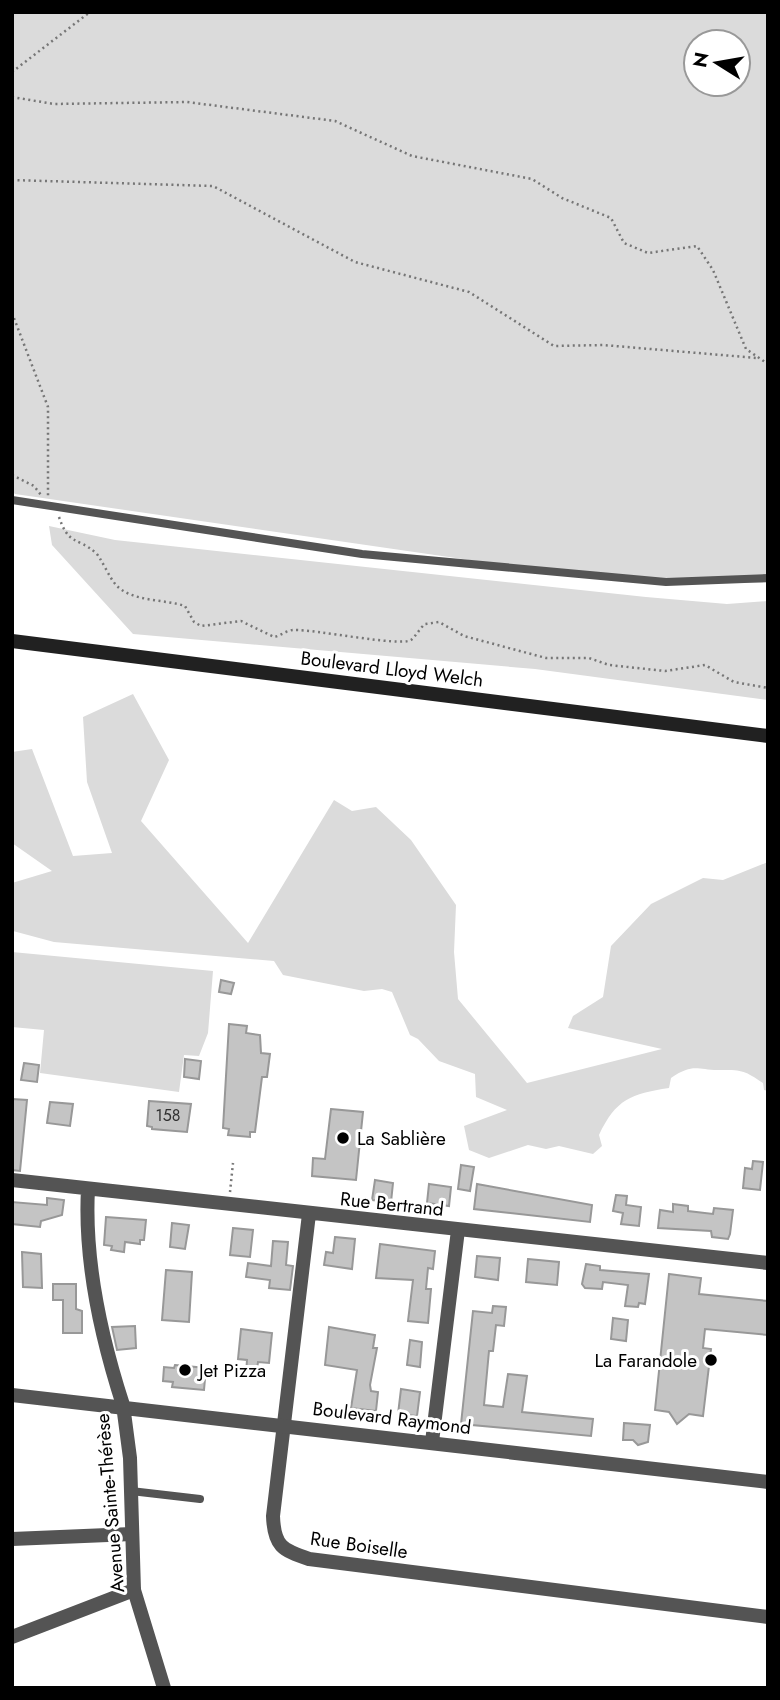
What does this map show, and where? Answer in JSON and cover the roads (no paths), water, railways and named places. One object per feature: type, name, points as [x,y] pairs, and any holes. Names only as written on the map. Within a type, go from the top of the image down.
[{"type":"main road","name":"Boulevard Lloyd Welch","points":[[12,641],[768,736]]},
{"type":"street","name":"Rue Bertrand","points":[[12,1180],[768,1263]]},
{"type":"street","name":"Avenue Sainte-Thérèse","points":[[88,1189],[86,1239],[113,1375],[123,1405],[131,1491],[134,1590],[164,1688]]},
{"type":"street","name":"Rue Boiselle","points":[[309,1214],[286,1425],[273,1516],[274,1537],[282,1548],[309,1559],[768,1617]]},
{"type":"street","points":[[432,1442],[457,1230]]},
{"type":"street","name":"Boulevard Raymond","points":[[12,1395],[123,1405],[768,1482]]},
{"type":"street","points":[[12,1539],[132,1534]]},
{"type":"street","points":[[12,1637],[134,1590]]},
{"type":"lane","points":[[12,500],[362,554],[666,582],[768,578]]},
{"type":"lane","points":[[131,1491],[200,1499]]},
{"type":"place","name":"La Sablière","points":[[343,1138]]},
{"type":"place","name":"La Farandole","points":[[711,1360]]},
{"type":"place","name":"Jet Pizza","points":[[185,1370]]}]
